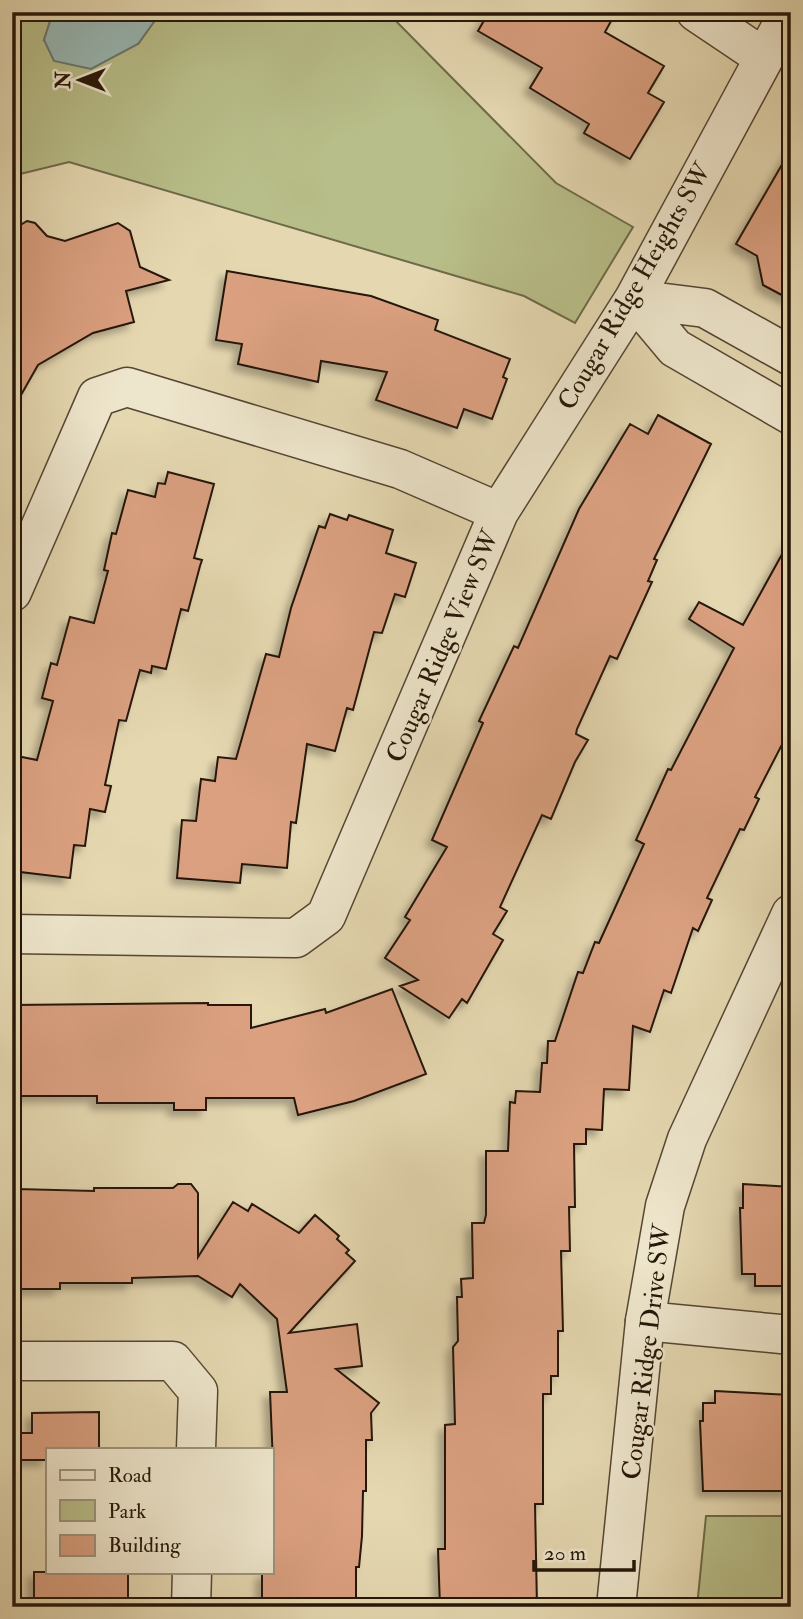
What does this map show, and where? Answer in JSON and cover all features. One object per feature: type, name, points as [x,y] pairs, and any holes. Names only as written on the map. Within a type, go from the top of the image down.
[{"type":"street","points":[[696,12],[763,57]]},
{"type":"street","name":"Cougar Ridge Heights SW","points":[[499,512],[634,299],[789,12]]},
{"type":"street","points":[[634,299],[705,308],[791,356]]},
{"type":"street","points":[[634,299],[675,348],[791,415]]},
{"type":"street","name":"Cougar Ridge View SW","points":[[12,593],[97,397],[127,387],[400,469],[499,512],[326,916],[296,938],[12,934]]},
{"type":"street","name":"Cougar Ridge Drive SW","points":[[616,1607],[645,1321],[665,1206],[687,1139],[791,914]]},
{"type":"street","points":[[645,1321],[791,1335]]},
{"type":"street","points":[[12,1361],[173,1361],[198,1391],[196,1448]]},
{"type":"street","points":[[191,1607],[192,1574]]},
{"type":"green space","points":[[12,12],[53,12],[44,40],[138,44],[161,12],[387,12],[556,183],[633,227],[575,323],[524,296],[69,162],[12,176]]},
{"type":"green space","points":[[706,1516],[791,1516],[791,1607],[697,1607]]},
{"type":"water","points":[[53,12],[161,12],[138,44],[91,69],[54,61],[44,40]]},
{"type":"building","points":[[489,12],[616,12],[605,32],[664,66],[648,93],[664,102],[630,159],[584,133],[589,124],[530,88],[542,68],[478,31]]},
{"type":"building","points":[[791,149],[791,300],[763,285],[757,256],[736,244]]},
{"type":"building","points":[[27,221],[35,223],[47,236],[65,241],[118,223],[130,231],[140,267],[169,280],[126,291],[134,322],[93,333],[38,365],[12,411],[12,236],[14,229]]},
{"type":"building","points":[[227,271],[371,296],[438,320],[435,330],[510,359],[503,377],[507,379],[492,419],[464,409],[457,428],[376,400],[387,372],[321,361],[318,382],[238,364],[242,344],[216,340]]},
{"type":"building","points":[[658,415],[711,444],[654,559],[657,560],[648,581],[652,582],[617,659],[610,656],[577,729],[576,734],[588,740],[575,762],[551,819],[542,815],[500,907],[507,911],[493,934],[503,940],[467,1003],[462,999],[449,1018],[400,986],[418,980],[385,958],[410,920],[405,917],[447,847],[432,840],[483,723],[479,721],[514,646],[518,648],[579,509],[630,424],[648,434]]},
{"type":"building","points":[[168,472],[214,484],[194,558],[202,560],[188,611],[181,609],[166,669],[152,666],[151,673],[140,670],[126,721],[119,720],[105,785],[111,786],[105,812],[90,809],[85,846],[74,845],[70,878],[12,871],[12,755],[37,760],[53,701],[42,698],[51,663],[57,665],[70,617],[94,623],[108,571],[104,570],[112,533],[116,534],[128,490],[155,497],[158,483],[165,484]]},
{"type":"building","points":[[330,514],[347,520],[349,515],[393,530],[386,553],[416,563],[405,597],[395,594],[382,633],[374,632],[353,710],[347,708],[335,751],[307,744],[296,823],[291,822],[287,868],[242,864],[240,883],[177,878],[182,820],[196,821],[201,779],[215,781],[218,757],[236,759],[266,654],[279,657],[291,608],[319,526],[325,528]]},
{"type":"building","points":[[791,538],[791,727],[755,797],[759,799],[744,830],[740,829],[707,898],[712,900],[698,931],[693,928],[671,993],[664,990],[650,1032],[633,1026],[629,1090],[604,1089],[602,1130],[586,1129],[586,1144],[574,1144],[575,1207],[569,1207],[570,1251],[561,1251],[563,1331],[558,1331],[558,1376],[551,1376],[551,1394],[543,1394],[543,1504],[535,1504],[537,1607],[440,1607],[438,1549],[445,1549],[445,1425],[455,1424],[453,1347],[458,1341],[457,1297],[462,1297],[461,1279],[473,1278],[472,1223],[484,1223],[486,1215],[486,1151],[508,1151],[510,1102],[515,1103],[516,1091],[540,1092],[542,1063],[547,1063],[548,1041],[555,1041],[578,972],[583,973],[595,942],[599,943],[644,844],[636,840],[668,769],[671,770],[734,648],[689,619],[699,602],[743,625]]},
{"type":"building","points":[[392,989],[426,1074],[354,1101],[298,1115],[294,1098],[206,1098],[206,1110],[174,1110],[174,1103],[97,1103],[97,1096],[12,1096],[12,1005],[251,1005],[251,1028],[325,1009],[326,1013]]},
{"type":"building","points":[[178,1184],[191,1184],[198,1193],[198,1257],[233,1202],[248,1211],[252,1204],[299,1233],[315,1215],[339,1236],[337,1239],[349,1250],[346,1253],[355,1261],[289,1333],[357,1324],[362,1366],[336,1369],[379,1403],[371,1413],[372,1440],[366,1440],[366,1491],[363,1491],[359,1567],[356,1567],[356,1607],[262,1607],[262,1574],[273,1574],[270,1392],[287,1392],[277,1319],[240,1284],[232,1297],[198,1276],[132,1278],[132,1283],[60,1283],[60,1289],[16,1289],[17,1189],[94,1191],[94,1188],[173,1188]]},
{"type":"building","points":[[743,1184],[791,1187],[791,1286],[755,1286],[755,1274],[742,1274],[740,1208],[743,1208]]},
{"type":"building","points":[[715,1391],[791,1395],[791,1491],[703,1491],[700,1421],[703,1421],[703,1403],[715,1403]]},
{"type":"building","points":[[99,1412],[99,1448],[46,1448],[46,1460],[20,1460],[20,1433],[32,1433],[32,1413]]},
{"type":"building","points":[[34,1572],[128,1574],[128,1601],[34,1601]]}]
